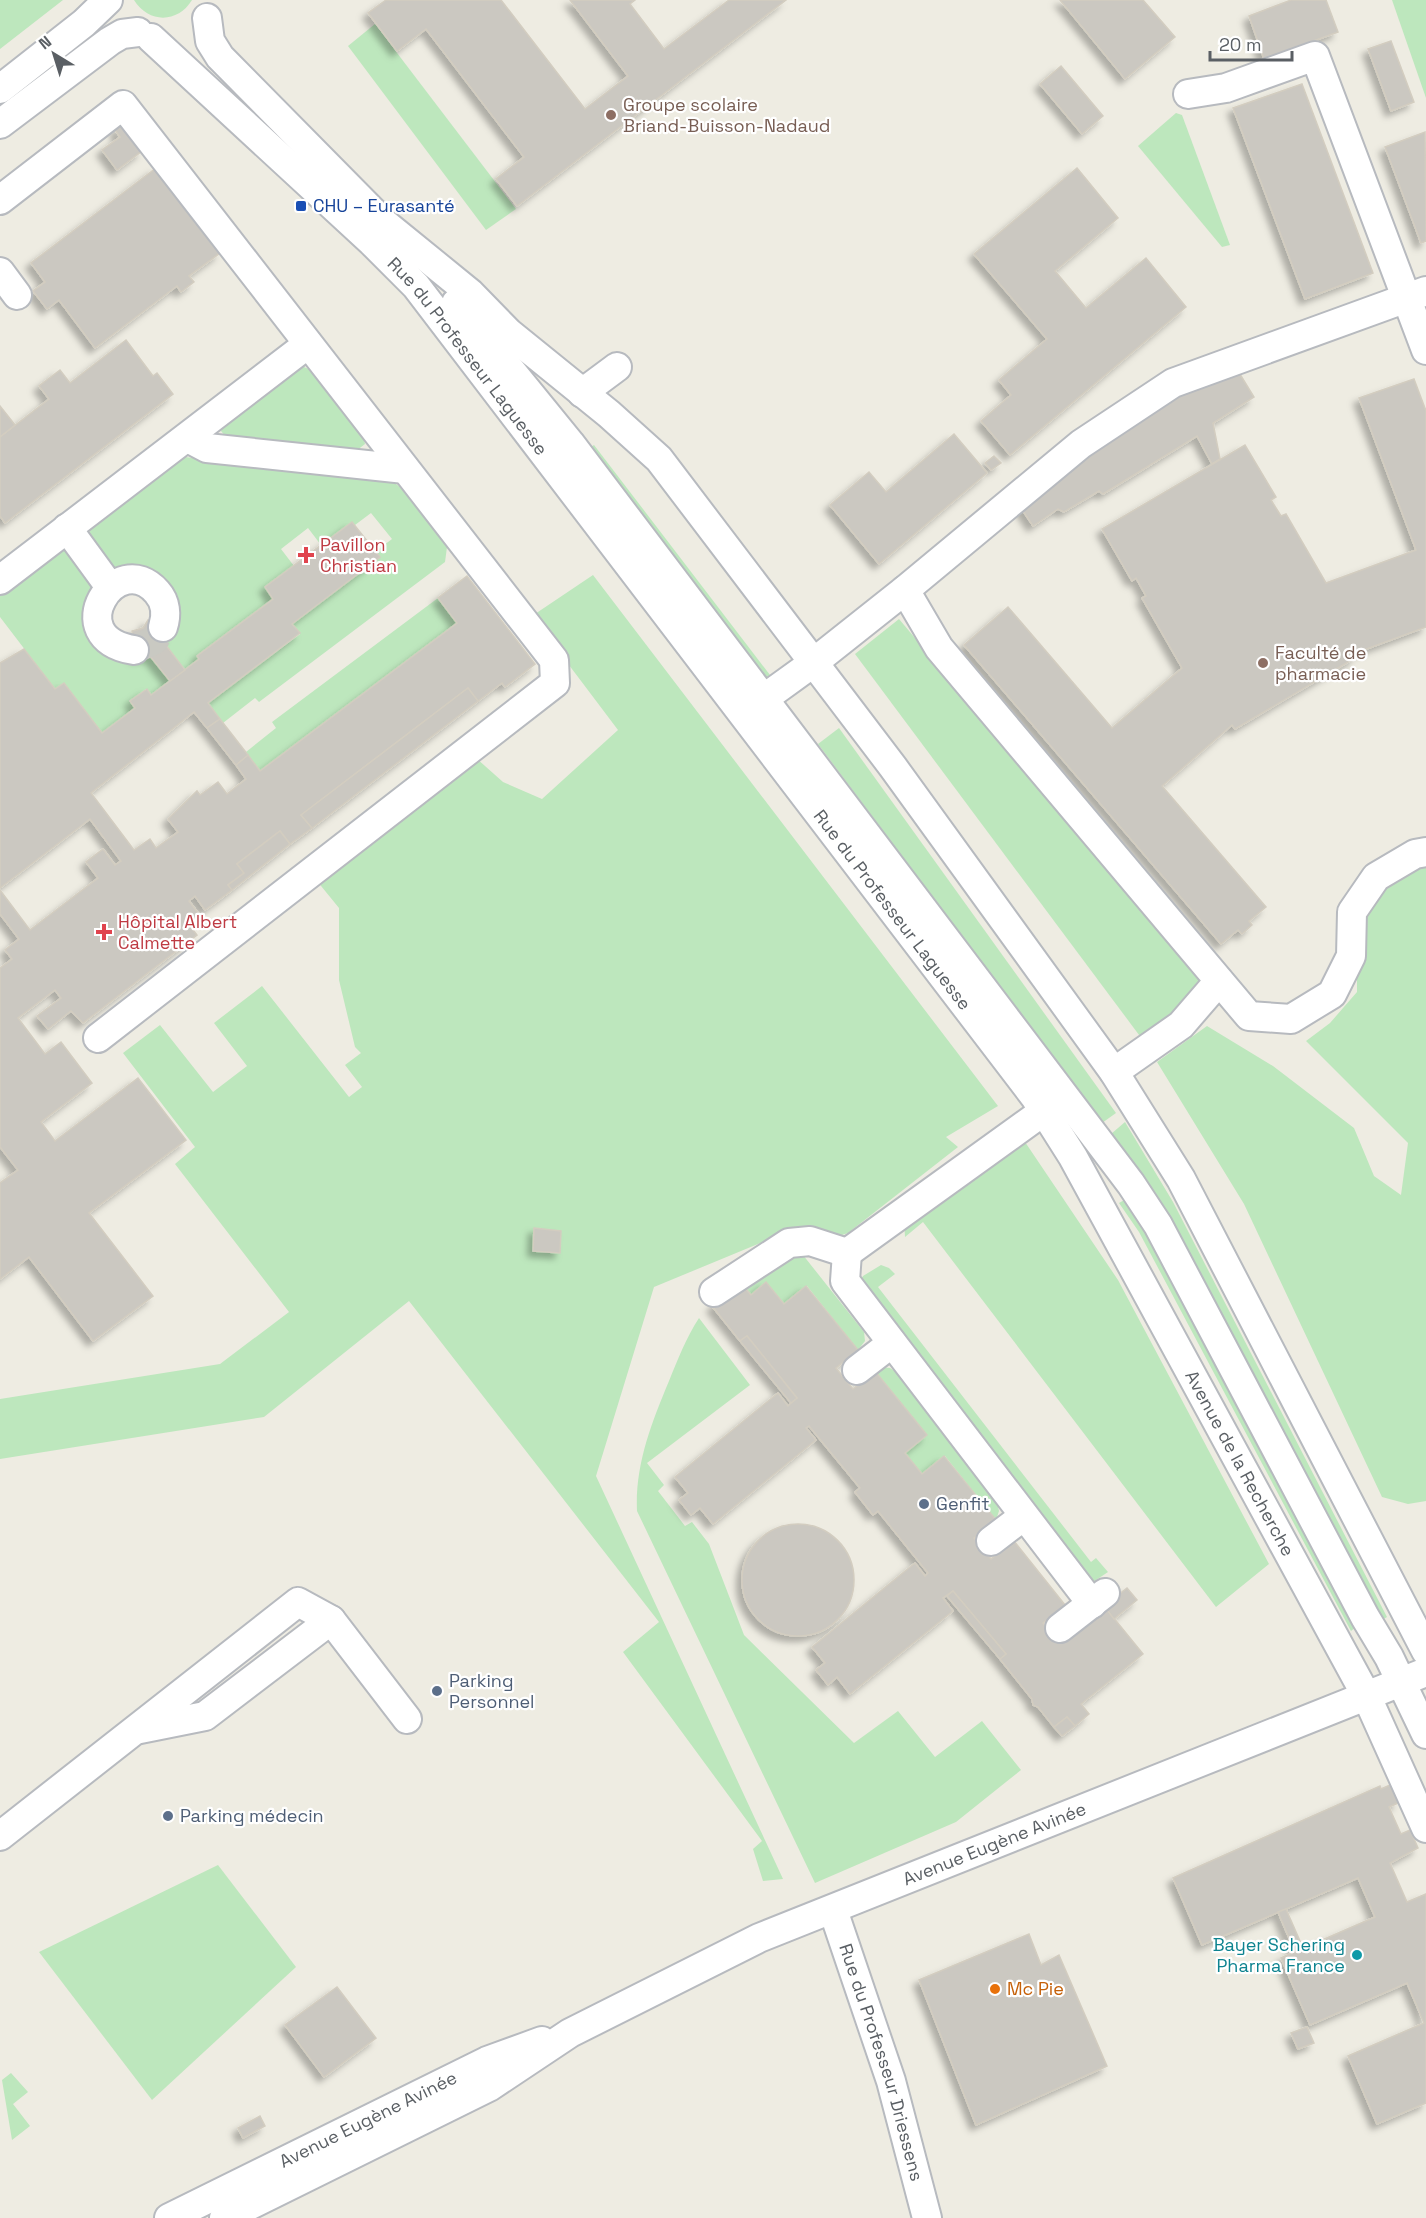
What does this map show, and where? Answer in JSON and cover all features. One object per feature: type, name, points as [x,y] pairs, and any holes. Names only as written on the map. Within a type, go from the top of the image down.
[{"type":"street","points":[[0,89],[84,23],[108,0]]},
{"type":"street","name":"Rue du Professeur Laguesse","points":[[114,0],[122,17],[380,249],[444,320],[752,707],[1042,1108]]},
{"type":"street","points":[[0,124],[110,40],[122,34],[144,35],[165,40],[186,36],[198,28],[214,5]]},
{"type":"street","name":"Rue du Professeur Laguesse","points":[[214,5],[210,41],[227,66],[384,223],[453,278],[509,333],[659,459],[893,767],[1109,1066]]},
{"type":"street","points":[[1188,94],[1226,88],[1315,56],[1416,295],[1426,350]]},
{"type":"street","points":[[0,200],[123,105],[554,660],[555,683],[98,1038]]},
{"type":"street","points":[[384,223],[427,268],[542,408],[752,707],[1145,1204],[1414,1677],[1426,1734]]},
{"type":"street","points":[[0,272],[17,295]]},
{"type":"street","points":[[752,707],[813,663],[905,590],[1081,444],[1173,383],[1416,295]]},
{"type":"street","points":[[444,320],[542,408]]},
{"type":"street","points":[[0,580],[308,344]]},
{"type":"street","points":[[582,393],[617,367]]},
{"type":"street","points":[[188,438],[207,448],[405,469]]},
{"type":"street","points":[[68,528],[110,587]]},
{"type":"street","points":[[134,650],[113,644],[99,627],[98,606],[110,587],[132,580],[153,588],[161,597],[165,608],[163,627]]},
{"type":"street","points":[[905,590],[939,648],[1249,1016],[1292,1018],[1332,994],[1351,956],[1352,912],[1376,877],[1415,854],[1426,852]]},
{"type":"street","points":[[1219,981],[1181,1025],[1109,1066],[1202,1217],[1426,1651]]},
{"type":"street","points":[[1042,1108],[847,1253],[845,1281],[1024,1516],[1099,1598],[1060,1628]]},
{"type":"street","name":"Avenue de la Recherche","points":[[1042,1108],[1073,1157],[1366,1697],[1426,1828]]},
{"type":"street","points":[[714,1292],[789,1243],[810,1241],[847,1253]]},
{"type":"street","points":[[857,1370],[892,1343]]},
{"type":"street","points":[[991,1541],[1024,1516]]},
{"type":"street","points":[[0,1836],[298,1602],[331,1620],[407,1719]]},
{"type":"street","points":[[135,1730],[205,1716],[331,1620]]},
{"type":"street","name":"Avenue Eugène Avinée","points":[[224,2218],[489,2087],[570,2033],[748,1943],[1414,1677]]},
{"type":"street","name":"Rue du Professeur Driessens","points":[[833,1910],[891,2080],[927,2218]]},
{"type":"street","name":"Avenue Eugène Avinée","points":[[169,2218],[487,2061],[519,2047],[570,2033]]},
{"type":"green space","points":[[0,0],[63,0],[0,49]]},
{"type":"green space","points":[[134,0],[192,0],[179,13],[163,18],[147,13]]},
{"type":"green space","points":[[1392,0],[1426,0],[1426,98]]},
{"type":"green space","points":[[375,24],[516,209],[486,230],[348,46]]},
{"type":"green space","points":[[1176,113],[1182,115],[1230,245],[1222,247],[1138,146]]},
{"type":"green space","points":[[304,367],[311,370],[364,438],[365,444],[356,451],[227,438],[221,431],[222,425],[296,368]]},
{"type":"green space","points":[[594,445],[770,675],[765,679],[588,449]]},
{"type":"green space","points":[[185,457],[393,482],[400,487],[447,547],[445,562],[259,702],[255,698],[223,723],[208,703],[300,634],[292,624],[380,557],[376,551],[392,539],[371,513],[355,525],[352,522],[321,545],[308,528],[281,549],[294,566],[265,587],[273,599],[197,656],[199,659],[185,670],[165,644],[175,613],[104,563],[89,541],[90,528]]},
{"type":"green space","points":[[73,548],[92,575],[92,633],[150,656],[170,681],[151,695],[146,689],[130,701],[135,708],[102,733],[64,683],[55,689],[0,617],[0,596],[62,549]]},
{"type":"green space","points":[[593,575],[998,1106],[946,1137],[958,1147],[848,1233],[836,1237],[799,1227],[654,1287],[596,1476],[783,1879],[763,1881],[753,1849],[762,1841],[623,1652],[659,1622],[409,1301],[264,1417],[0,1459],[0,1399],[220,1364],[289,1312],[175,1164],[195,1147],[123,1053],[160,1025],[213,1092],[247,1066],[214,1023],[262,986],[349,1097],[362,1087],[345,1065],[361,1053],[355,1047],[339,980],[339,908],[317,881],[476,758],[503,782],[542,799],[618,730],[532,616]]},
{"type":"green space","points":[[438,598],[457,623],[260,771],[246,752],[276,728],[272,722]]},
{"type":"green space","points":[[899,619],[1206,984],[1145,1043],[855,654]]},
{"type":"green space","points":[[839,728],[1116,1113],[1102,1123],[818,744]]},
{"type":"green space","points":[[1426,863],[1426,1501],[1408,1504],[1382,1497],[1244,1204],[1157,1062],[1207,1026],[1273,1066],[1354,1128],[1374,1176],[1401,1195],[1408,1143],[1306,1041],[1330,1023],[1357,992],[1357,963],[1365,911],[1386,886]]},
{"type":"green space","points":[[1125,1122],[1173,1202],[1387,1617],[1382,1620],[1168,1217],[1147,1181],[1111,1134]]},
{"type":"green space","points":[[1023,1139],[1118,1280],[1269,1564],[1216,1607],[923,1222],[905,1237],[904,1220]]},
{"type":"green space","points":[[1126,1199],[1151,1236],[1356,1627],[1351,1631],[1139,1232],[1119,1203]]},
{"type":"green space","points":[[786,1254],[803,1255],[864,1332],[865,1341],[858,1350],[807,1286],[784,1304],[766,1283],[751,1295],[741,1283]]},
{"type":"green space","points":[[881,1265],[889,1268],[895,1274],[878,1287],[1091,1562],[1096,1558],[1108,1572],[1093,1582],[859,1283],[863,1276]]},
{"type":"green space","points":[[699,1318],[750,1385],[647,1463],[664,1485],[658,1491],[685,1526],[692,1522],[709,1544],[744,1635],[854,1743],[898,1711],[935,1757],[982,1721],[1021,1770],[956,1822],[815,1883],[637,1511],[639,1477],[650,1429],[679,1357]]},
{"type":"green space","points":[[881,1367],[890,1368],[896,1372],[997,1502],[999,1511],[996,1520],[945,1456],[922,1474],[905,1453],[927,1435],[875,1371]]},
{"type":"green space","points":[[218,1865],[296,1967],[152,2100],[39,1952]]},
{"type":"green space","points":[[11,2073],[28,2092],[13,2104],[30,2126],[12,2140],[2,2080]]},
{"type":"building","points":[[386,0],[501,0],[585,109],[628,76],[570,0],[635,0],[630,4],[664,49],[729,0],[786,0],[517,206],[496,179],[524,157],[426,29],[397,51],[368,13]]},
{"type":"building","points":[[1060,0],[1143,0],[1175,37],[1125,79]]},
{"type":"building","points":[[1291,0],[1326,0],[1338,32],[1264,59],[1249,16]]},
{"type":"building","points":[[1391,41],[1414,102],[1391,111],[1368,49]]},
{"type":"building","points":[[1061,66],[1103,116],[1082,134],[1040,84]]},
{"type":"building","points":[[1302,84],[1373,273],[1305,299],[1233,108]]},
{"type":"building","points":[[122,125],[142,151],[117,170],[102,150],[120,137],[115,130]]},
{"type":"building","points":[[1425,132],[1426,241],[1421,243],[1385,147]]},
{"type":"building","points":[[156,168],[220,253],[189,276],[194,282],[181,292],[177,286],[95,348],[59,300],[47,309],[33,291],[45,282],[31,263]]},
{"type":"building","points":[[1077,168],[1118,218],[1055,271],[1086,308],[1146,258],[1186,307],[1010,455],[981,421],[1011,395],[999,380],[1047,339],[974,254]]},
{"type":"building","points":[[126,340],[153,376],[157,373],[173,394],[5,523],[0,516],[0,437],[49,399],[39,386],[60,370],[70,383]]},
{"type":"building","points":[[1238,371],[1254,397],[1213,423],[1220,459],[1212,464],[1197,436],[1103,494],[1099,491],[1064,512],[1058,509],[1033,526],[1019,505],[1171,397]]},
{"type":"building","name":"Faculté de pharmacie","points":[[1414,379],[1426,411],[1426,627],[1353,654],[1355,658],[1235,729],[1232,725],[1162,786],[1266,907],[1249,921],[1252,925],[1242,934],[1238,930],[1221,944],[964,645],[1008,607],[1112,728],[1182,668],[1142,598],[1146,596],[1136,578],[1132,581],[1102,529],[1245,445],[1276,497],[1271,500],[1281,516],[1286,514],[1326,583],[1416,550],[1359,398]]},
{"type":"building","points":[[0,406],[15,425],[0,437]]},
{"type":"building","points":[[954,434],[987,473],[879,564],[830,505],[869,472],[886,492]]},
{"type":"building","points":[[994,456],[1001,463],[991,470],[985,463]]},
{"type":"building","name":"Hôpital Albert Calmette","points":[[352,522],[380,557],[292,624],[300,633],[208,703],[220,719],[207,728],[194,712],[91,793],[134,850],[150,839],[156,848],[178,832],[168,819],[197,791],[200,795],[218,782],[227,794],[246,779],[236,765],[248,755],[260,771],[457,623],[438,598],[467,576],[535,664],[505,687],[502,683],[478,701],[468,688],[301,815],[312,828],[290,844],[280,831],[237,864],[244,873],[228,885],[232,890],[205,910],[195,896],[189,901],[199,914],[188,923],[197,935],[83,1023],[71,1011],[48,1029],[37,1016],[61,998],[55,990],[18,1018],[45,1054],[61,1042],[92,1083],[41,1122],[55,1141],[138,1078],[186,1140],[89,1213],[153,1296],[93,1341],[29,1257],[0,1279],[0,1183],[18,1170],[0,1147],[0,968],[12,959],[5,950],[19,939],[0,914],[0,890],[30,930],[98,878],[86,862],[103,849],[115,865],[121,861],[90,819],[0,888],[0,663],[24,649],[55,689],[64,683],[102,733],[135,708],[130,701],[147,689],[151,695],[199,659],[197,656],[273,599],[265,587]]},
{"type":"building","points":[[148,620],[171,631],[165,644],[185,670],[170,681],[150,656],[135,657],[132,631],[143,628]]},
{"type":"building","points":[[468,688],[478,701],[312,828],[301,815]]},
{"type":"building","points":[[220,719],[248,755],[236,765],[207,728]]},
{"type":"building","points":[[280,831],[290,844],[232,890],[228,885],[244,873],[237,864]]},
{"type":"building","points":[[534,1228],[561,1231],[560,1253],[533,1251]]},
{"type":"building","name":"Genfit","points":[[766,1282],[784,1304],[806,1286],[858,1350],[836,1368],[853,1389],[875,1371],[927,1435],[905,1453],[922,1474],[944,1456],[996,1520],[974,1538],[991,1559],[1014,1541],[1065,1605],[1043,1623],[1059,1643],[1104,1606],[1143,1654],[1081,1704],[1089,1714],[1075,1726],[1067,1717],[1054,1727],[1038,1707],[1033,1705],[1032,1699],[1000,1659],[1006,1654],[953,1591],[943,1598],[953,1611],[850,1694],[837,1677],[828,1685],[816,1670],[825,1663],[812,1647],[915,1563],[925,1576],[928,1573],[878,1511],[873,1515],[855,1492],[860,1488],[809,1426],[806,1428],[816,1440],[713,1524],[700,1508],[691,1515],[679,1500],[688,1493],[675,1477],[778,1393],[788,1406],[797,1398],[747,1336],[740,1341],[712,1306],[741,1283],[751,1295]]},
{"type":"building","points":[[747,1336],[797,1398],[791,1403],[740,1341]]},
{"type":"building","points":[[798,1524],[819,1529],[837,1541],[849,1559],[854,1580],[849,1601],[837,1619],[819,1631],[798,1636],[777,1631],[759,1619],[747,1601],[742,1580],[747,1559],[759,1541],[777,1529]]},
{"type":"building","points":[[1127,1588],[1137,1600],[1114,1619],[1104,1606]]},
{"type":"building","points":[[953,1591],[1006,1654],[1000,1659],[947,1596]]},
{"type":"building","points":[[1067,1717],[1075,1726],[1062,1736],[1054,1727]]},
{"type":"building","name":"Bayer Schering Pharma France","points":[[1390,1785],[1398,1803],[1389,1807],[1401,1834],[1410,1830],[1418,1848],[1390,1863],[1407,1902],[1426,1894],[1426,2103],[1377,2124],[1348,2056],[1424,2023],[1407,1983],[1310,2025],[1281,1958],[1375,1917],[1358,1878],[1202,1945],[1173,1878],[1380,1786],[1381,1789]]},
{"type":"building","points":[[1286,1909],[1303,1948],[1295,1952],[1278,1912]]},
{"type":"building","points":[[1029,1934],[1041,1965],[1059,1955],[1107,2066],[976,2125],[919,1980]]},
{"type":"building","points":[[337,1987],[376,2038],[324,2077],[285,2025]]},
{"type":"building","points":[[1307,2027],[1314,2043],[1298,2049],[1291,2033]]},
{"type":"building","points":[[260,2116],[265,2126],[243,2138],[238,2128]]},
{"type":"tunnel","points":[[134,650],[155,640],[163,627]]},
{"type":"place","name":"Groupe scolaire Briand-Buisson-Nadaud","points":[[611,115]]},
{"type":"place","name":"CHU – Eurasanté","points":[[301,206]]},
{"type":"place","name":"Pavillon Christian","points":[[306,555]]},
{"type":"place","name":"Faculté de pharmacie","points":[[1263,663]]},
{"type":"place","name":"Hôpital Albert Calmette","points":[[104,932]]},
{"type":"place","name":"Genfit","points":[[924,1504]]},
{"type":"place","name":"Parking Personnel","points":[[437,1691]]},
{"type":"place","name":"Parking médecin","points":[[168,1816]]},
{"type":"place","name":"Bayer Schering Pharma France","points":[[1357,1955]]},
{"type":"place","name":"Mc Pie","points":[[995,1989]]}]
